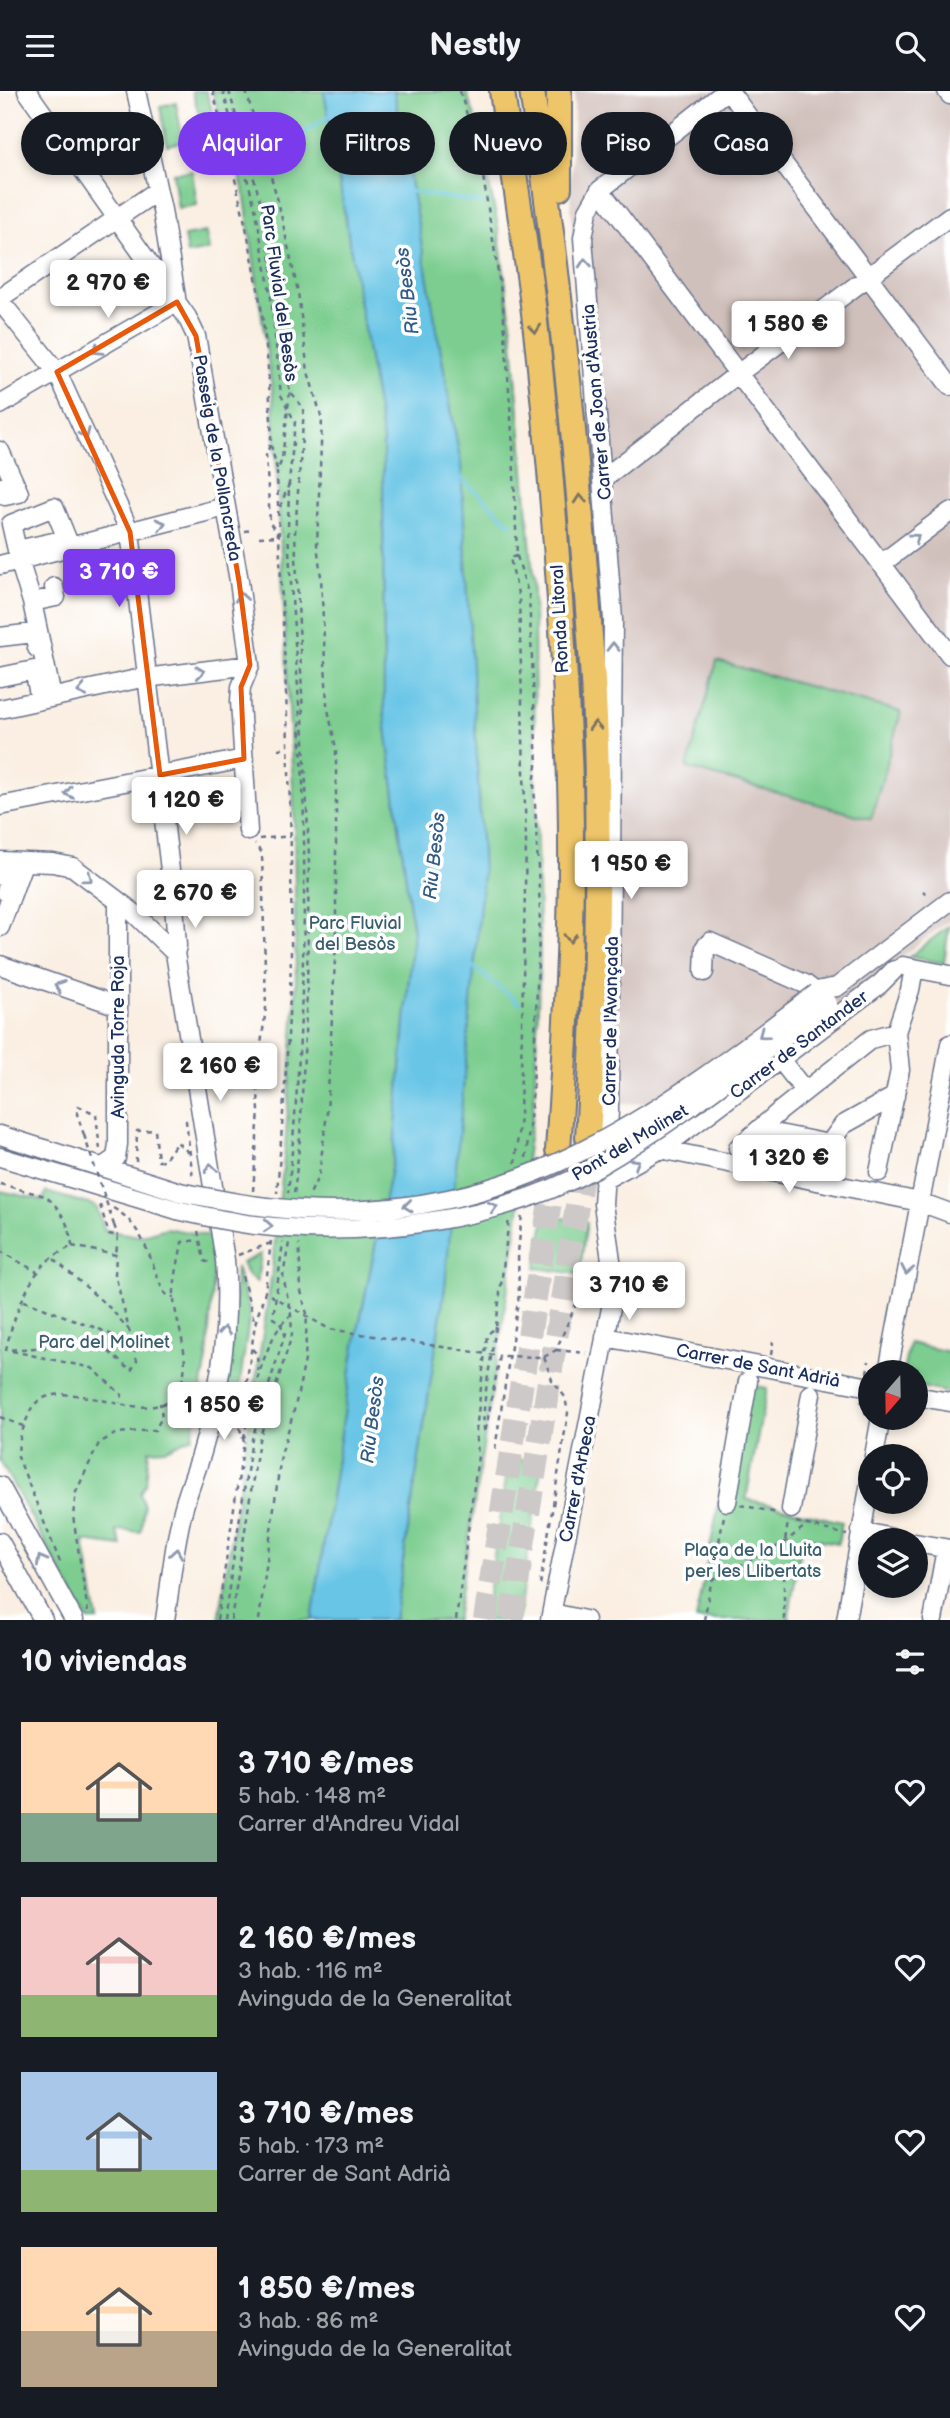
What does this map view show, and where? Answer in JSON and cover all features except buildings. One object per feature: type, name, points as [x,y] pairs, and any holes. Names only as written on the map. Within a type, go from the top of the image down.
[{"type":"highway","points":[[489,91],[490,102],[498,112]]},
{"type":"highway","name":"Ronda Litoral","points":[[502,91],[505,112]]},
{"type":"highway","name":"Ronda Litoral","points":[[532,91],[552,225],[576,449],[594,708],[597,951],[588,1137]]},
{"type":"highway","points":[[552,225],[560,184],[559,91]]},
{"type":"highway","name":"Ronda Litoral","points":[[514,175],[534,314],[548,450],[569,757],[569,951],[558,1150]]},
{"type":"street","points":[[0,405],[177,302],[27,91]]},
{"type":"street","name":"Passeig de la Pollancreda","points":[[136,91],[177,302],[196,336],[239,581],[250,665],[241,687],[240,701],[250,835]]},
{"type":"street","points":[[950,386],[727,91],[600,190],[950,655]]},
{"type":"street","points":[[947,91],[950,95]]},
{"type":"street","name":"Carrer de Joan d'Àustria","points":[[600,190],[588,211],[583,238],[614,619]]},
{"type":"street","points":[[157,191],[0,299],[57,372],[130,532],[174,904],[177,946],[175,953],[227,1284],[225,1330],[216,1396],[184,1505],[165,1620]]},
{"type":"street","points":[[604,478],[739,373],[950,216]]},
{"type":"street","points":[[0,451],[19,493],[6,491]]},
{"type":"street","points":[[6,491],[18,521]]},
{"type":"street","points":[[0,565],[225,507]]},
{"type":"street","points":[[881,564],[950,512]]},
{"type":"street","points":[[20,563],[32,602],[52,697]]},
{"type":"street","points":[[32,602],[56,597],[54,587]]},
{"type":"street","name":"Carrer de l'Avançada","points":[[605,1337],[611,1308],[612,1267],[603,1204],[611,1034],[614,619]]},
{"type":"street","points":[[0,637],[34,633],[45,692],[39,694],[34,670],[0,677]]},
{"type":"street","points":[[0,709],[137,679],[250,665]]},
{"type":"street","points":[[0,806],[244,759]]},
{"type":"street","points":[[0,861],[53,863],[73,867],[118,901],[175,953]]},
{"type":"street","points":[[0,927],[21,869]]},
{"type":"street","points":[[0,876],[11,876],[0,909]]},
{"type":"street","name":"Avinguda Torre Roja","points":[[102,1160],[116,1158],[118,1144],[118,901]]},
{"type":"street","points":[[872,961],[950,901]]},
{"type":"street","points":[[118,922],[155,921],[166,916],[174,904]]},
{"type":"street","points":[[704,972],[705,947],[710,942],[817,993]]},
{"type":"street","points":[[872,961],[950,975]]},
{"type":"street","name":"Pont del Molinet","points":[[0,1168],[92,1194],[301,1210],[351,1211],[446,1200],[505,1185],[573,1156],[652,1113],[714,1071],[821,990],[837,987],[872,961]]},
{"type":"street","points":[[0,965],[118,1006]]},
{"type":"street","points":[[879,1172],[900,1070],[896,1032],[910,990],[914,968]]},
{"type":"street","name":"Carrer de Santander","points":[[668,1144],[880,984],[894,970]]},
{"type":"street","name":"Pont del Molinet","points":[[0,1157],[178,1201],[256,1225],[351,1229],[455,1217],[542,1192],[594,1168],[679,1116],[832,1001],[837,987]]},
{"type":"street","points":[[738,1148],[871,1038],[896,1032]]},
{"type":"street","points":[[890,1360],[920,1202],[942,1136],[950,1044]]},
{"type":"street","points":[[786,1067],[805,1091]]},
{"type":"street","points":[[827,1168],[829,1144],[843,1125],[895,1096]]},
{"type":"street","points":[[759,1130],[829,1144]]},
{"type":"street","name":"Pont del Molinet","points":[[0,1135],[102,1160],[178,1201]]},
{"type":"street","name":"Pont del Molinet","points":[[0,1146],[148,1188],[178,1201]]},
{"type":"street","points":[[604,1180],[660,1149],[920,1202],[950,1213]]},
{"type":"street","name":"Carrer de Sant Adrià","points":[[605,1337],[858,1378]]},
{"type":"street","name":"Carrer d'Arbeca","points":[[551,1616],[605,1337]]},
{"type":"street","points":[[727,1502],[748,1381]]},
{"type":"street","points":[[791,1509],[811,1394]]},
{"type":"street","points":[[928,1398],[950,1402]]},
{"type":"street","points":[[0,1486],[74,1620]]},
{"type":"street","points":[[0,1542],[43,1620]]},
{"type":"street","points":[[928,1545],[948,1549],[933,1620]]},
{"type":"street","points":[[846,1620],[858,1549]]},
{"type":"street","points":[[551,1616],[585,1620]]},
{"type":"path","points":[[213,91],[242,202],[257,273],[269,386],[271,445],[277,472],[291,836],[289,1035],[277,1196]]},
{"type":"path","name":"Parc Fluvial del Besòs","points":[[223,91],[254,197],[271,298],[281,395],[295,422],[288,530],[304,853],[300,1033],[287,1198]]},
{"type":"path","name":"Parc Fluvial del Besòs","points":[[229,91],[262,207],[278,303],[284,369],[290,391],[304,409],[295,533],[309,855],[307,992],[300,1138],[293,1202]]},
{"type":"path","points":[[246,91],[270,168],[298,292],[308,372],[322,419],[317,544],[327,704],[335,749],[336,969],[319,1175],[308,1198]]},
{"type":"path","points":[[460,91],[481,163],[503,305],[517,556],[529,596],[540,911],[533,1087],[526,1164]]},
{"type":"path","points":[[277,472],[282,459],[290,391]]},
{"type":"path","points":[[271,445],[266,454],[270,523],[279,536]]},
{"type":"path","points":[[279,510],[289,484]]},
{"type":"path","points":[[242,532],[254,530]]},
{"type":"path","points":[[259,537],[279,536]]},
{"type":"path","points":[[514,1170],[520,1116],[526,842],[519,598],[510,558],[517,556]]},
{"type":"path","points":[[278,749],[288,748]]},
{"type":"path","points":[[250,835],[291,836]]},
{"type":"path","points":[[250,835],[262,853],[266,977],[266,1008],[257,1074],[259,1111],[253,1202]]},
{"type":"path","points":[[6,1350],[96,1344],[106,1349],[131,1371],[137,1361],[115,1275],[118,1236],[77,1114],[78,1106],[96,1114],[102,1160]]},
{"type":"path","points":[[138,1153],[137,1131],[155,1130],[158,1161],[164,1161],[177,1142],[191,1154],[186,1126]]},
{"type":"path","points":[[0,1184],[45,1196],[50,1200],[71,1230],[72,1246]]},
{"type":"path","points":[[100,1205],[109,1234],[118,1236]]},
{"type":"path","points":[[113,1209],[134,1226],[145,1244],[163,1291],[174,1297]]},
{"type":"path","points":[[500,1356],[485,1433],[483,1428],[510,1210]]},
{"type":"path","points":[[495,1449],[519,1295],[518,1252],[522,1215]]},
{"type":"path","points":[[243,1441],[240,1429],[256,1324],[265,1292],[272,1231]]},
{"type":"path","points":[[61,1563],[18,1457],[18,1440],[32,1407],[47,1396],[78,1396],[135,1407],[160,1403],[174,1396],[184,1371],[183,1345],[174,1297],[182,1242],[199,1240],[204,1260]]},
{"type":"path","points":[[231,1620],[259,1440],[292,1335],[283,1276],[289,1240]]},
{"type":"path","points":[[224,1620],[252,1439],[285,1334],[280,1323],[272,1318],[283,1241]]},
{"type":"path","points":[[236,1256],[271,1243]]},
{"type":"path","points":[[259,1620],[281,1455],[305,1360],[307,1314],[301,1291],[299,1244]]},
{"type":"path","points":[[6,1350],[10,1328],[45,1264],[72,1246],[116,1255]]},
{"type":"path","points":[[0,1251],[39,1273]]},
{"type":"path","points":[[53,1258],[111,1308],[132,1334]]},
{"type":"path","points":[[556,1350],[583,1288],[586,1271],[600,1266]]},
{"type":"path","points":[[240,1270],[256,1324]]},
{"type":"path","points":[[265,1292],[329,1329],[500,1356],[544,1357],[556,1350],[587,1353]]},
{"type":"path","points":[[23,1301],[134,1345]]},
{"type":"path","points":[[217,1620],[243,1441],[259,1375],[280,1323],[291,1315]]},
{"type":"path","points":[[456,1620],[478,1456],[476,1431],[486,1335],[496,1327]]},
{"type":"path","points":[[771,1355],[773,1342]]},
{"type":"path","points":[[0,1349],[92,1368],[122,1395],[120,1403]]},
{"type":"path","points":[[252,1349],[257,1354],[259,1375]]},
{"type":"path","points":[[540,1585],[568,1412],[565,1397],[552,1380],[544,1357]]},
{"type":"path","points":[[248,1421],[253,1418],[261,1398],[266,1396]]},
{"type":"path","points":[[88,1620],[73,1516],[76,1492],[99,1443],[117,1433],[155,1430],[162,1417],[160,1403]]},
{"type":"path","points":[[0,1417],[24,1426]]},
{"type":"path","points":[[704,1620],[727,1502]]},
{"type":"path","points":[[784,1620],[784,1543],[791,1509]]},
{"type":"path","points":[[712,1580],[784,1543],[805,1526]]},
{"type":"highlighted area","points":[[177,302],[196,336],[239,581],[250,665],[241,687],[244,759],[160,775],[130,532],[57,372]]},
{"type":"shaded area","points":[[575,91],[950,91],[950,920],[708,1105],[610,1103],[615,772],[570,197]]},
{"type":"green space","points":[[192,91],[206,91],[212,112],[198,112]]},
{"type":"green space","name":"Parc Fluvial del Besòs","points":[[212,91],[324,91],[328,112],[320,112],[320,175],[338,175],[383,441],[384,712],[413,932],[393,1159],[354,1350],[312,1620],[219,1620],[270,1287],[285,1149],[296,991],[294,808],[273,396],[244,191],[239,175],[306,175],[306,112],[219,112]]},
{"type":"green space","points":[[394,91],[466,91],[473,112],[449,112],[449,175],[487,175],[497,221],[512,330],[534,586],[540,959],[534,1101],[512,1263],[456,1620],[394,1620],[445,1287],[461,465],[409,175],[435,175],[435,112],[398,112]]},
{"type":"green space","points":[[176,103],[178,143],[167,145],[164,112],[161,112],[160,106]]},
{"type":"green space","points":[[173,173],[193,175],[197,205],[178,208]]},
{"type":"green space","points":[[206,232],[209,250],[187,254],[184,236]]},
{"type":"green space","points":[[717,661],[901,712],[871,819],[687,768]]},
{"type":"green space","points":[[949,926],[944,963],[909,957]]},
{"type":"green space","name":"Parc del Molinet","points":[[0,1191],[43,1200],[46,1192],[96,1206],[105,1230],[139,1236],[166,1228],[210,1236],[214,1262],[207,1359],[192,1437],[166,1449],[149,1450],[146,1483],[140,1493],[144,1506],[141,1532],[116,1530],[122,1546],[84,1541],[98,1620],[88,1620],[0,1461]]},
{"type":"green space","points":[[545,1215],[587,1222],[579,1274],[536,1268]]},
{"type":"green space","points":[[261,1254],[257,1282],[247,1275],[242,1263]]},
{"type":"green space","points":[[236,1267],[250,1313],[233,1431],[219,1429],[231,1348]]},
{"type":"green space","points":[[909,1343],[950,1352],[950,1393],[928,1389],[928,1360],[905,1360]]},
{"type":"green space","name":"Plaça de la Lluita per les Llibertats","points":[[742,1383],[767,1388],[746,1499],[842,1522],[838,1543],[803,1537],[788,1620],[696,1620]]},
{"type":"green space","points":[[509,1458],[542,1462],[518,1620],[484,1620]]},
{"type":"water","points":[[324,91],[394,91],[398,112],[328,112]]},
{"type":"water","name":"Riu Besòs","points":[[338,175],[409,175],[461,465],[483,873],[445,1287],[394,1620],[312,1620],[354,1350],[393,1159],[413,932],[384,712],[383,441]]},
{"type":"waterway","points":[[306,131],[320,122]]},
{"type":"waterway","points":[[408,191],[482,203]]},
{"type":"waterway","points":[[459,476],[511,524]]},
{"type":"waterway","points":[[471,965],[519,1003]]},
{"type":"tunnel","points":[[511,1620],[588,1137]]},
{"type":"tunnel","points":[[485,1620],[558,1150]]}]
